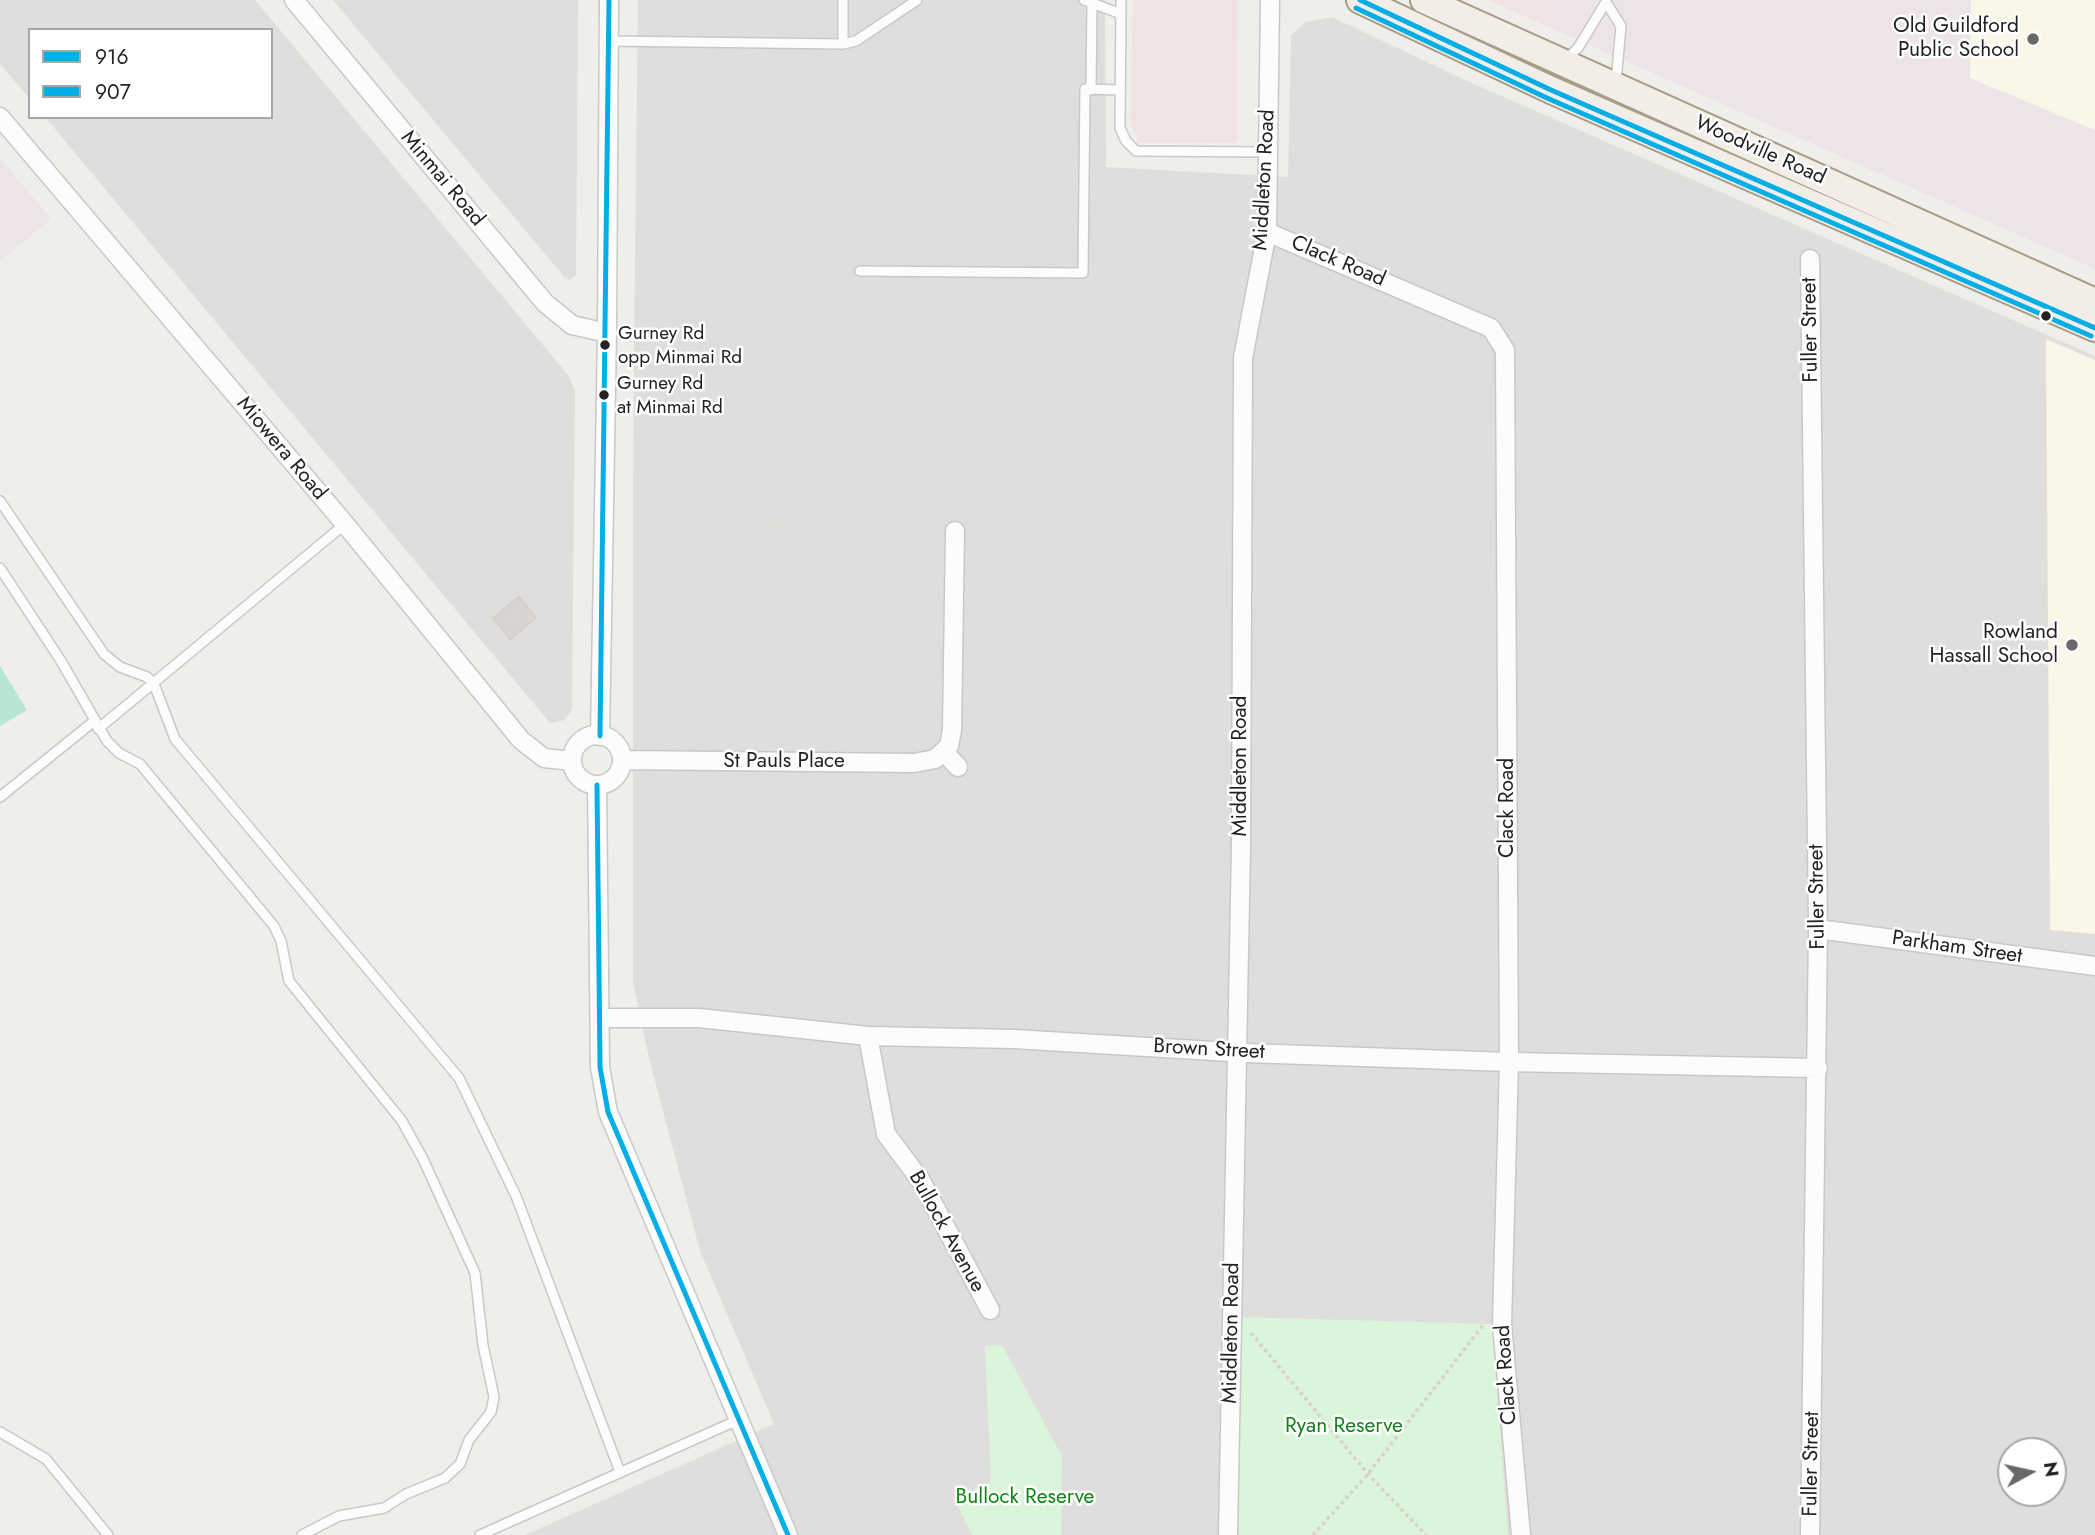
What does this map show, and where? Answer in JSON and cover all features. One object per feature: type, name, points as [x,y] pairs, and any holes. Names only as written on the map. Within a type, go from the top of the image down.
[{"type":"main road","name":"Woodville Road","points":[[1360,0],[1564,96],[2095,328]]},
{"type":"main road","name":"Woodville Road","points":[[1424,0],[2095,302]]},
{"type":"street","name":"Minmai Road","points":[[294,0],[545,303],[572,325],[607,333]]},
{"type":"street","points":[[600,736],[609,0]]},
{"type":"street","name":"Middleton Road","points":[[1228,1535],[1237,1052],[1243,358],[1267,232],[1270,0]]},
{"type":"street","name":"Miowera Road","points":[[0,117],[345,524],[520,740],[544,758],[572,761]]},
{"type":"street","name":"Clack Road","points":[[1267,232],[1491,328],[1505,349],[1509,1062],[1502,1325],[1521,1535]]},
{"type":"street","name":"Fuller Street","points":[[1810,259],[1818,929],[1810,1535]]},
{"type":"street","points":[[955,531],[952,730],[944,752],[958,767]]},
{"type":"street","points":[[600,736],[613,741],[622,760],[621,768],[612,780],[597,785],[583,781],[573,768],[572,761],[574,752],[584,739],[600,736]]},
{"type":"street","name":"St Pauls Place","points":[[622,760],[914,763],[926,762],[944,752]]},
{"type":"street","points":[[597,785],[600,1067],[608,1112],[788,1535]]},
{"type":"street","name":"Parkham Street","points":[[1818,929],[2095,966]]},
{"type":"street","name":"Brown Street","points":[[600,1018],[699,1018],[868,1036],[1014,1039],[1237,1052],[1509,1062],[1818,1068]]},
{"type":"street","name":"Bullock Avenue","points":[[868,1036],[886,1134],[921,1181],[990,1310]]},
{"type":"lane","points":[[843,0],[843,44]]},
{"type":"lane","points":[[609,41],[843,44],[856,41],[918,0]]},
{"type":"lane","points":[[1121,0],[1120,128],[1126,141],[1136,151],[1268,152]]},
{"type":"lane","points":[[1091,90],[1088,1],[1121,14]]},
{"type":"lane","points":[[1562,62],[1578,48],[1606,2],[1621,26],[1615,86]]},
{"type":"lane","points":[[860,271],[1083,273],[1086,89],[1120,90]]},
{"type":"lane","points":[[0,501],[104,654],[120,667],[147,677],[154,684],[175,739],[466,1088],[516,1196],[621,1472]]},
{"type":"lane","points":[[0,797],[154,684],[345,524]]},
{"type":"lane","points":[[0,568],[61,661],[96,725],[119,753],[139,764],[274,926],[281,941],[289,981],[393,1108],[415,1144],[471,1262],[478,1284],[494,1406],[469,1440],[460,1464],[445,1478],[407,1494],[384,1508],[339,1516],[302,1535]]},
{"type":"lane","points":[[480,1535],[738,1420]]},
{"type":"lane","points":[[0,1433],[46,1460],[108,1535]]},
{"type":"path","points":[[1313,1535],[1368,1474],[1503,1301]]},
{"type":"path","points":[[1233,1311],[1368,1474],[1426,1535]]},
{"type":"shaded area","points":[[0,0],[255,0],[568,375],[575,390],[572,709],[565,720],[550,723],[47,119],[273,119],[273,28],[28,28],[28,97],[0,64]]},
{"type":"shaded area","points":[[333,0],[578,0],[576,275],[570,280],[565,278]]},
{"type":"shaded area","points":[[638,0],[1105,0],[1106,167],[1288,177],[1291,35],[1306,22],[1332,17],[1465,80],[2095,356],[2095,1535],[525,1535],[774,1424],[700,1251],[649,1058],[633,982],[633,521],[1098,525],[847,353],[846,343],[634,341]]},
{"type":"shaded area","points":[[1133,0],[1238,0],[1237,143],[1139,143],[1130,123]]},
{"type":"shaded area","points":[[1487,0],[1553,0],[1551,28]]},
{"type":"shaded area","points":[[1553,0],[1971,0],[1970,78],[2095,130],[2095,269],[1551,28]]},
{"type":"shaded area","name":"Old Guildford Public School","points":[[1971,0],[2095,0],[2095,130],[1970,78]]},
{"type":"shaded area","points":[[0,158],[51,219],[0,261]]},
{"type":"shaded area","name":"Rowland Hassall School","points":[[2046,339],[2095,360],[2095,934],[2050,930]]},
{"type":"shaded area","points":[[634,341],[847,343],[847,353],[1100,359],[1098,525],[633,521]]},
{"type":"green space","points":[[0,666],[27,710],[0,726]]},
{"type":"green space","name":"Ryan Reserve","points":[[1239,1317],[1492,1324],[1508,1535],[1234,1535]]},
{"type":"green space","name":"Bullock Reserve","points":[[1002,1345],[1062,1456],[1061,1535],[972,1535],[955,1500],[991,1482],[985,1346]]},
{"type":"building","points":[[519,597],[536,618],[510,639],[493,618]]},
{"type":"transit line","name":"916","points":[[600,736],[609,0]]},
{"type":"transit line","name":"916","points":[[1360,0],[1551,90],[2095,328]]},
{"type":"transit line","name":"907","points":[[1356,8],[1547,98],[2091,336]]},
{"type":"transit line","name":"916","points":[[597,785],[600,1067],[608,1112],[788,1535]]},
{"type":"place","name":"Old Guildford Public School","points":[[2033,39]]},
{"type":"place","name":"Gurney Rd opp Minmai Rd","points":[[605,345]]},
{"type":"place","name":"Gurney Rd at Minmai Rd","points":[[604,395]]},
{"type":"place","name":"Rowland Hassall School","points":[[2072,645]]}]
